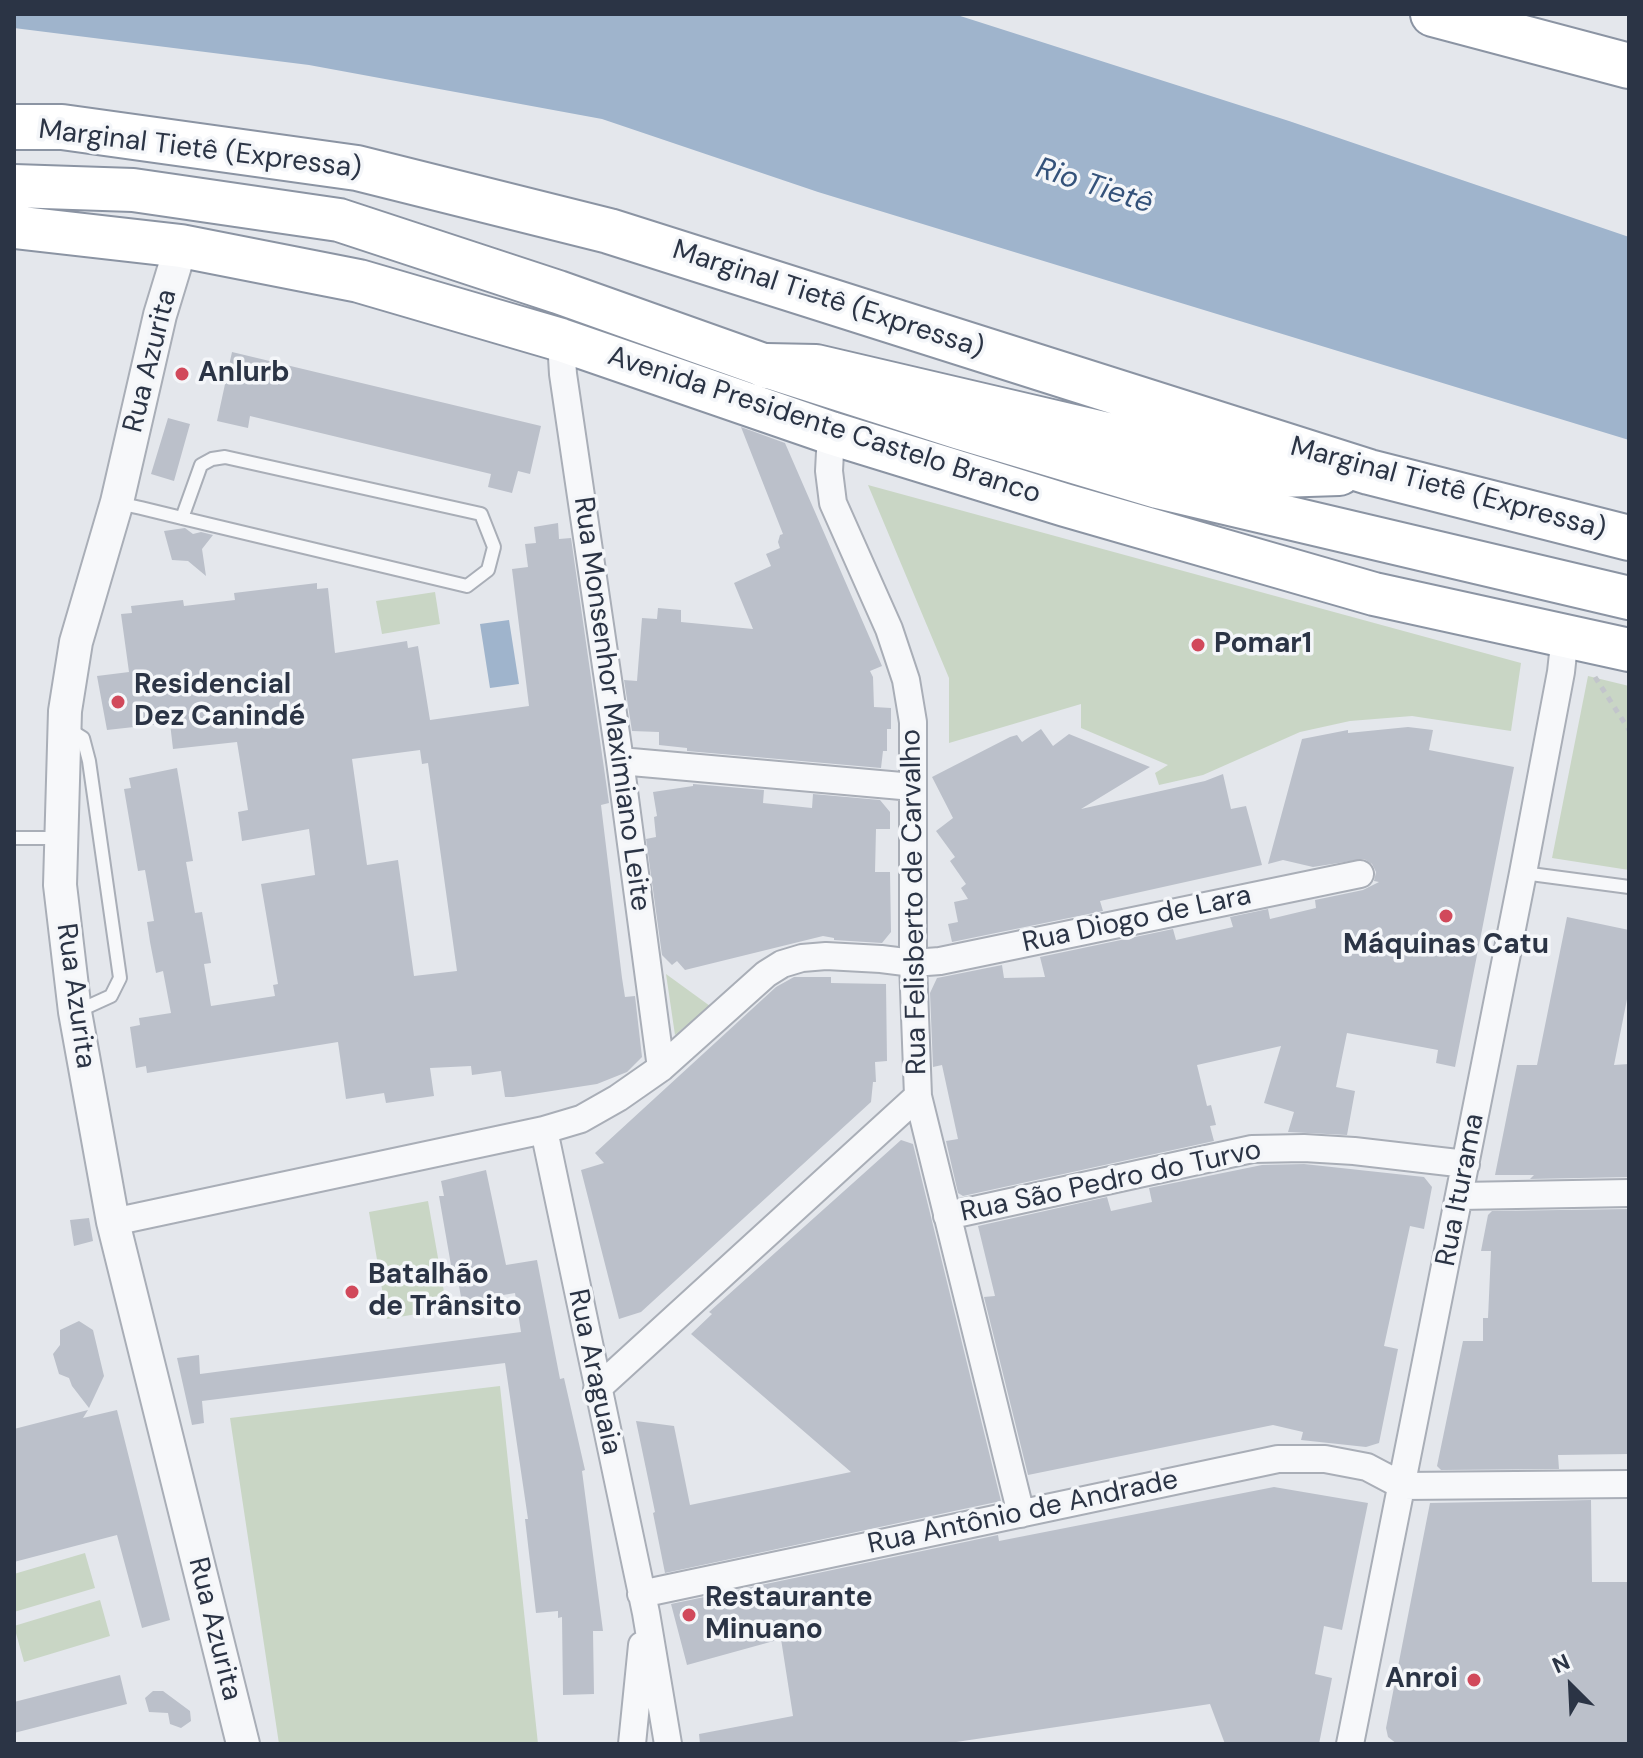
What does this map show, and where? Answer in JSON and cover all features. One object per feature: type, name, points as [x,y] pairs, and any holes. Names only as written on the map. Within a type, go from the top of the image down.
[{"type":"highway","points":[[1433,14],[1629,66]]},
{"type":"highway","name":"Marginal Tietê (Expressa)","points":[[14,127],[62,127],[357,168],[609,231],[1369,472],[1629,538]]},
{"type":"highway","points":[[14,186],[133,190],[339,220],[558,292],[766,366],[1158,487],[1629,598]]},
{"type":"highway","name":"Avenida Presidente Castelo Branco","points":[[14,227],[181,246],[359,281],[561,340],[831,433],[1065,505],[1374,594],[1629,650]]},
{"type":"highway","points":[[766,366],[816,367],[1278,475],[1369,472]]},
{"type":"street","name":"Rua Azurita","points":[[181,246],[160,315],[117,502],[76,642],[64,726],[60,885],[75,1012],[113,1222],[243,1744]]},
{"type":"street","name":"Rua Monsenhor Maximiano Leite","points":[[561,340],[563,374],[661,1068]]},
{"type":"street","name":"Rua Felisberto de Carvalho","points":[[597,1389],[918,1096],[913,963],[913,722],[906,680],[889,629],[833,503],[829,471],[831,433]]},
{"type":"street","name":"Rua Iturama","points":[[1350,1744],[1460,1196],[1567,635]]},
{"type":"street","points":[[620,761],[913,787]]},
{"type":"street","name":"Rua Diogo de Lara","points":[[113,1222],[544,1130],[581,1119],[661,1068],[766,974],[782,964],[802,958],[826,956],[913,963],[940,961],[1360,874]]},
{"type":"street","points":[[918,1096],[1021,1514]]},
{"type":"street","name":"Rua Araguaia","points":[[544,1130],[643,1604],[668,1744]]},
{"type":"street","name":"Rua São Pedro do Turvo","points":[[947,1216],[1252,1149],[1354,1151],[1466,1164]]},
{"type":"street","points":[[1460,1196],[1629,1193]]},
{"type":"street","name":"Rua Antônio de Andrade","points":[[643,1604],[1021,1514],[1278,1459],[1325,1459],[1367,1467],[1403,1486]]},
{"type":"street","points":[[1403,1486],[1629,1484]]},
{"type":"street","name":"Rua Araguaia","points":[[632,1744],[643,1604]]},
{"type":"lane","points":[[117,502],[182,518],[467,586],[488,570],[494,547],[481,514],[225,457],[201,465],[182,518]]},
{"type":"lane","points":[[64,726],[83,738],[86,750],[120,978],[111,996],[75,1012]]},
{"type":"lane","points":[[14,838],[61,838]]},
{"type":"lane","points":[[1523,873],[1629,887]]},
{"type":"path","points":[[1567,635],[1629,730]]},
{"type":"green space","points":[[868,485],[1521,663],[1511,731],[1412,716],[1350,721],[1300,732],[1203,775],[1159,785],[1155,773],[1168,765],[1081,728],[1081,704],[949,743],[949,678]]},
{"type":"green space","points":[[435,592],[440,624],[382,634],[376,601]]},
{"type":"green space","points":[[1588,676],[1629,686],[1629,870],[1552,858]]},
{"type":"green space","points":[[666,974],[710,1006],[675,1035]]},
{"type":"green space","points":[[428,1201],[447,1309],[387,1319],[369,1212]]},
{"type":"green space","points":[[500,1386],[538,1744],[279,1744],[230,1418]]},
{"type":"green space","points":[[85,1553],[95,1588],[14,1612],[14,1574]]},
{"type":"green space","points":[[100,1600],[110,1636],[24,1662],[14,1626]]},
{"type":"water","name":"Rio Tietê","points":[[14,14],[954,14],[1289,121],[1629,237],[1629,440],[818,192],[602,119],[309,65],[14,28]]},
{"type":"water","points":[[509,620],[519,684],[490,688],[480,624]]},
{"type":"building","points":[[232,352],[541,426],[530,474],[518,471],[512,493],[488,487],[491,474],[250,416],[248,428],[217,421]]},
{"type":"building","points":[[168,418],[190,424],[174,481],[151,474]]},
{"type":"building","points":[[741,427],[785,443],[882,666],[870,671],[874,707],[891,708],[891,729],[887,729],[887,751],[883,751],[881,768],[687,751],[687,748],[659,745],[659,732],[632,731],[624,680],[637,681],[642,618],[657,619],[658,608],[681,610],[681,622],[753,629],[734,583],[771,566],[766,554],[780,548],[778,542],[783,534]]},
{"type":"building","points":[[558,523],[559,539],[571,538],[609,803],[601,805],[622,978],[625,997],[635,996],[642,1057],[627,1072],[597,1084],[513,1097],[505,1097],[501,1071],[472,1075],[471,1066],[430,1068],[434,1096],[386,1103],[384,1093],[346,1099],[338,1042],[147,1073],[146,1066],[136,1068],[130,1027],[140,1025],[139,1018],[171,1013],[163,971],[156,973],[150,942],[147,922],[154,921],[145,870],[138,871],[124,789],[131,788],[129,778],[177,768],[193,861],[186,862],[195,913],[202,912],[211,963],[204,964],[211,1006],[275,996],[273,985],[278,984],[261,884],[315,875],[309,829],[242,841],[238,812],[248,810],[237,742],[173,749],[170,723],[107,730],[97,676],[129,672],[121,614],[132,613],[131,606],[183,600],[184,606],[235,600],[234,593],[317,583],[317,589],[328,588],[335,653],[407,641],[408,648],[418,646],[430,720],[529,706],[512,569],[528,567],[525,544],[536,543],[534,527]],"holes":[[[420,750],[422,764],[428,763],[457,971],[414,976],[398,860],[367,865],[352,759]]]},
{"type":"building","points":[[185,528],[193,534],[213,535],[202,549],[206,576],[188,561],[172,560],[164,531]]},
{"type":"building","points":[[1408,727],[1433,730],[1429,750],[1514,767],[1455,1067],[1436,1063],[1438,1050],[1347,1033],[1336,1087],[1355,1091],[1347,1135],[1288,1132],[1294,1112],[1264,1103],[1281,1046],[1197,1065],[1207,1106],[1211,1105],[1216,1125],[1210,1126],[1214,1141],[963,1196],[958,1193],[946,1141],[958,1139],[942,1065],[933,1067],[930,993],[937,978],[1002,965],[1004,978],[1045,977],[1040,957],[1173,929],[1176,940],[1233,927],[1230,917],[1268,909],[1270,919],[1316,908],[1315,900],[1363,890],[1379,882],[1374,881],[1376,872],[1372,864],[1364,859],[1313,867],[1283,860],[1268,864],[1302,739],[1348,730],[1348,733]]},
{"type":"building","points":[[1041,729],[1053,746],[1069,734],[1150,767],[1081,809],[1205,781],[1223,774],[1231,809],[1246,806],[1262,865],[1100,901],[1103,911],[952,942],[948,924],[958,922],[954,902],[968,899],[961,888],[966,884],[950,861],[955,857],[936,831],[953,818],[932,777],[1010,737],[1017,735],[1022,742]]},
{"type":"building","points":[[693,784],[764,790],[763,803],[812,808],[813,794],[880,800],[890,812],[890,829],[876,829],[875,872],[890,872],[891,932],[882,943],[834,940],[823,936],[685,970],[677,961],[672,965],[662,955],[646,839],[656,837],[653,792]]},
{"type":"building","points":[[1567,917],[1629,930],[1629,989],[1614,1065],[1629,1064],[1629,1177],[1530,1179],[1534,1175],[1495,1175],[1517,1065],[1537,1065]]},
{"type":"building","points":[[794,977],[831,977],[831,983],[886,984],[887,1061],[875,1062],[876,1082],[873,1082],[871,1102],[641,1312],[619,1319],[581,1170],[604,1163],[595,1153],[776,987]]},
{"type":"building","points":[[901,1140],[913,1144],[1001,1501],[665,1573],[636,1421],[674,1426],[690,1505],[851,1472],[691,1334],[712,1314],[709,1312]]},
{"type":"building","points":[[1304,1164],[1424,1177],[1432,1187],[1424,1229],[1410,1226],[1384,1346],[1398,1349],[1379,1443],[1366,1447],[1301,1440],[1303,1432],[1273,1425],[1028,1475],[984,1297],[995,1296],[978,1226],[1107,1197],[1111,1211],[1152,1202],[1149,1188],[1262,1165]]},
{"type":"building","points":[[486,1170],[506,1265],[537,1260],[560,1379],[564,1378],[585,1470],[582,1471],[603,1631],[593,1631],[594,1694],[563,1695],[562,1617],[558,1618],[558,1611],[536,1613],[525,1519],[528,1519],[505,1363],[202,1401],[204,1423],[192,1425],[177,1358],[199,1355],[200,1374],[521,1332],[515,1293],[462,1302],[456,1270],[452,1271],[439,1196],[444,1196],[441,1181]]},
{"type":"building","points":[[1629,1209],[1629,1454],[1558,1455],[1559,1469],[1441,1470],[1437,1466],[1463,1341],[1483,1341],[1483,1318],[1488,1318],[1491,1251],[1481,1251],[1488,1215],[1492,1211]]},
{"type":"building","points":[[89,1218],[93,1241],[74,1246],[70,1220]]},
{"type":"building","points":[[79,1321],[93,1330],[104,1376],[89,1408],[69,1378],[59,1374],[53,1354],[60,1345],[60,1330]]},
{"type":"building","points":[[88,1410],[83,1418],[117,1410],[170,1620],[142,1628],[117,1535],[14,1562],[14,1429]]},
{"type":"building","points":[[1274,1487],[1368,1503],[1342,1630],[1324,1626],[1315,1674],[1332,1678],[1319,1744],[1225,1744],[1210,1704],[943,1744],[700,1744],[699,1734],[793,1716],[781,1639],[687,1665],[671,1604],[998,1535],[999,1541]]},
{"type":"building","points":[[1591,1500],[1592,1582],[1629,1582],[1629,1744],[1397,1744],[1388,1737],[1386,1728],[1430,1503]]},
{"type":"building","points":[[120,1675],[127,1704],[14,1733],[14,1702]]},
{"type":"building","points":[[153,1691],[163,1691],[190,1711],[191,1721],[181,1728],[170,1724],[168,1713],[149,1712],[145,1698]]},
{"type":"place","name":"Anlurb","points":[[182,374]]},
{"type":"place","name":"Pomar1","points":[[1198,645]]},
{"type":"place","name":"Residencial Dez Canindé","points":[[118,702]]},
{"type":"place","name":"Máquinas Catu","points":[[1446,916]]},
{"type":"place","name":"Batalhão de Trânsito","points":[[352,1292]]},
{"type":"place","name":"Restaurante Minuano","points":[[689,1615]]},
{"type":"place","name":"Anroi","points":[[1474,1680]]}]
